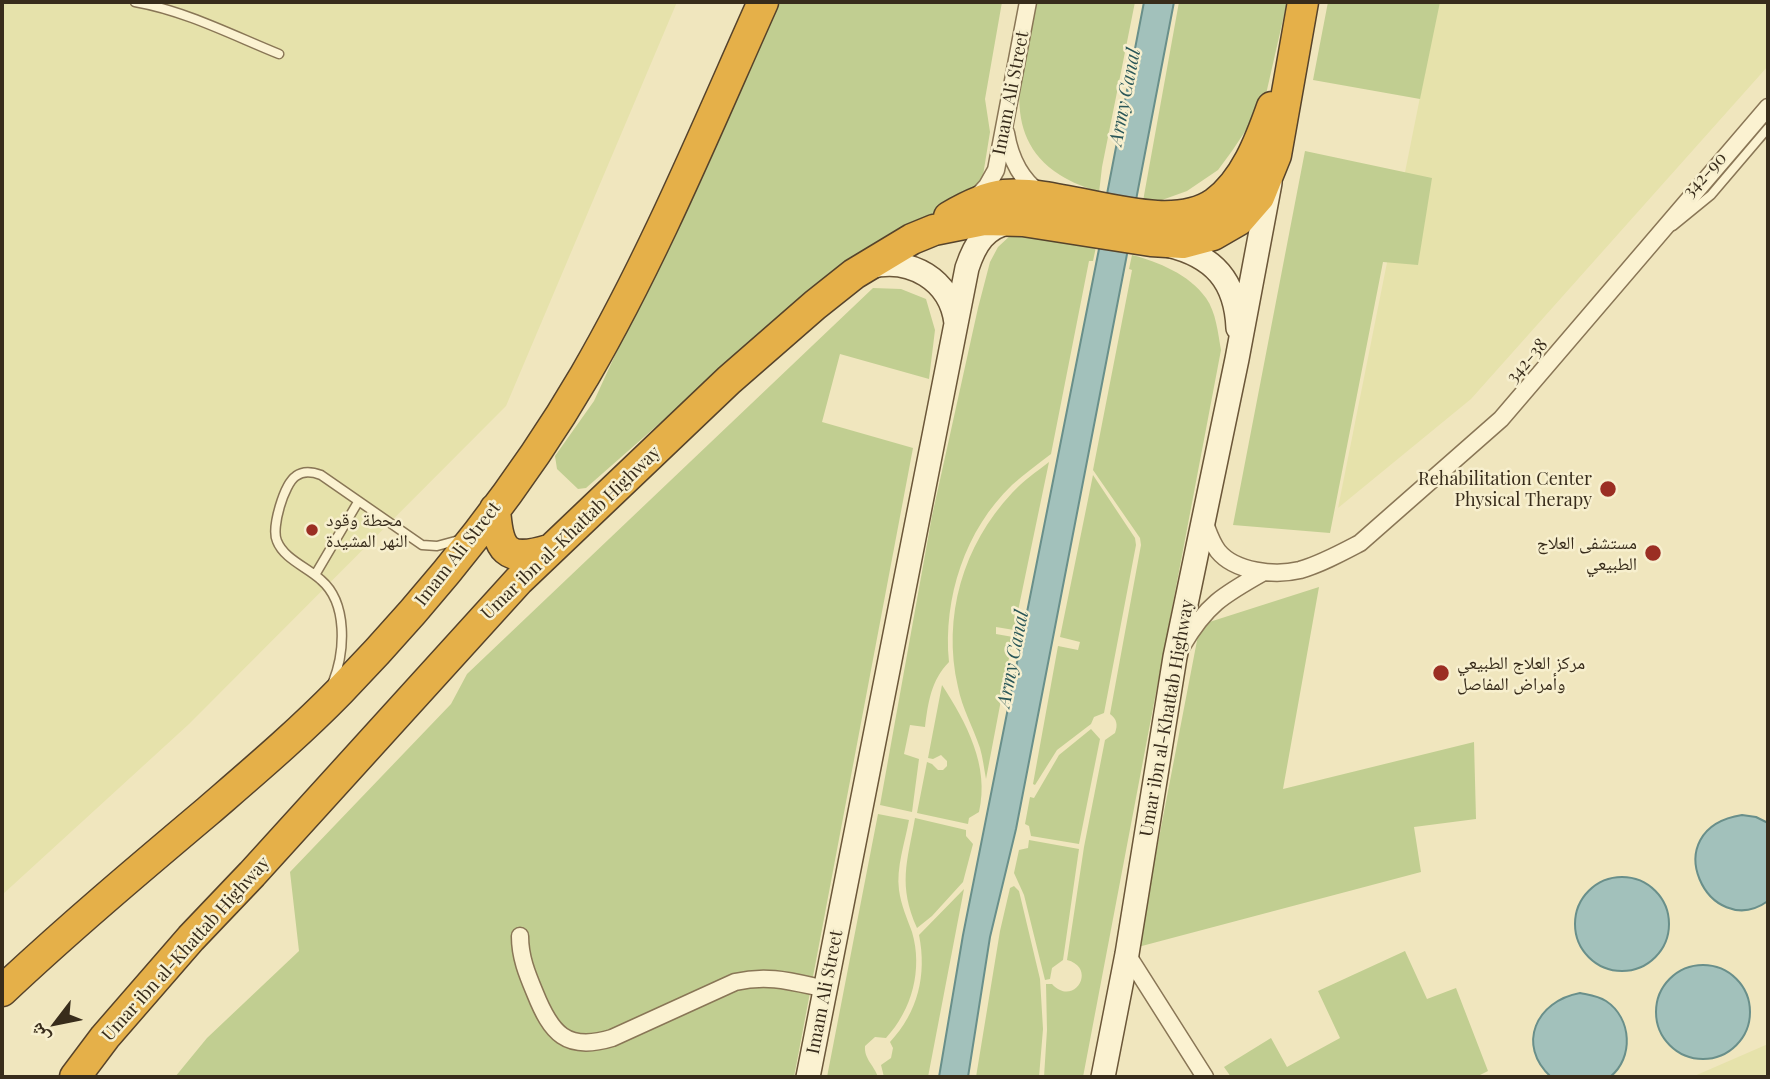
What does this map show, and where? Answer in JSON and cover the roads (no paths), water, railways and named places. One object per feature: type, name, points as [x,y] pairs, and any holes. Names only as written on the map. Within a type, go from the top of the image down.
[{"type":"highway","name":"Imam Ali Street","points":[[2,991],[44,951],[315,716],[444,576],[491,514],[584,377],[625,302],[763,2]]},
{"type":"highway","points":[[1144,231],[1214,203],[1235,183],[1271,110],[1303,6]]},
{"type":"highway","name":"Umar ibn al-Khattab Highway","points":[[75,1077],[191,938],[519,580],[729,380],[854,274],[893,249],[934,230],[960,224],[1002,220],[1026,222],[1095,219],[1183,243],[1199,240],[1226,229],[1245,215],[1259,197],[1276,155],[1303,6]]},
{"type":"highway","points":[[893,249],[958,212],[996,196],[1051,198],[1095,219]]},
{"type":"highway","points":[[491,514],[501,545],[511,554],[522,556],[549,550]]},
{"type":"main road","name":"Umar ibn al-Khattab Highway","points":[[1103,1077],[1127,954],[1175,657],[1276,155]]},
{"type":"main road","name":"Imam Ali Street","points":[[808,1077],[967,268],[978,242],[997,225],[1026,222]]},
{"type":"main road","name":"Umar ibn al-Khattab Highway","points":[[1144,231],[1197,254],[1217,269],[1234,302],[1237,359]]},
{"type":"main road","name":"Imam Ali Street","points":[[854,274],[870,266],[895,264],[922,273],[944,289],[954,313],[956,330]]},
{"type":"street","name":"Imam Ali Street","points":[[958,212],[988,186],[996,170],[1028,2]]},
{"type":"street","name":"342-38","points":[[1264,572],[1299,570],[1360,543],[1501,419],[1768,107]]},
{"type":"street","points":[[1006,120],[1010,151],[1024,178],[1032,188],[1051,198]]},
{"type":"street","points":[[1203,519],[1210,537],[1229,561],[1264,572]]},
{"type":"street","points":[[1175,657],[1197,620],[1236,588],[1264,572]]},
{"type":"street","points":[[520,936],[525,970],[550,1027],[559,1034],[582,1042],[598,1042],[612,1038],[735,982],[754,977],[771,977],[826,989]]},
{"type":"street","points":[[1127,954],[1205,1077]]},
{"type":"lane","points":[[135,2],[183,14],[279,54]]},
{"type":"lane","name":"342-90","points":[[1659,235],[1711,195],[1768,128]]},
{"type":"lane","points":[[315,716],[337,672],[342,637],[337,605],[331,590],[283,551],[275,539],[274,527],[289,483],[296,475],[312,471],[321,475],[422,545],[454,543],[470,536],[491,514]]},
{"type":"lane","points":[[315,575],[358,502]]},
{"type":"water","points":[[1144,2],[1174,2],[1136,200],[1107,194]]},
{"type":"water","points":[[1100,244],[1128,249],[1016,829],[990,937],[968,1077],[939,1077],[963,935]]},
{"type":"water","points":[[1742,815],[1756,817],[1768,823],[1768,901],[1746,910],[1727,907],[1710,896],[1700,879],[1696,859],[1700,840],[1715,824]]},
{"type":"water","points":[[1622,877],[1640,881],[1655,891],[1665,906],[1669,924],[1665,942],[1655,957],[1640,967],[1622,971],[1604,967],[1589,957],[1579,942],[1575,924],[1579,906],[1589,891],[1604,881]]},
{"type":"water","points":[[1703,965],[1721,969],[1736,979],[1746,994],[1750,1012],[1746,1030],[1736,1045],[1721,1055],[1703,1059],[1685,1055],[1670,1045],[1660,1030],[1656,1012],[1660,994],[1670,979],[1685,969]]},
{"type":"water","points":[[1580,993],[1597,997],[1615,1008],[1625,1028],[1627,1038],[1623,1059],[1610,1077],[1551,1077],[1540,1065],[1535,1051],[1533,1038],[1542,1015],[1552,1005]]},
{"type":"place","name":"Rehabilitation Center Physical Therapy","points":[[1608,489]]},
{"type":"place","name":"محطة وقود النهر المشيدة","points":[[312,530]]},
{"type":"place","name":"مستشفى العلاج الطبيعي","points":[[1653,553]]},
{"type":"place","name":"مركز العلاج الطبيعي وأمراض المفاصل","points":[[1441,673]]},
{"type":"water label","name":"Army Canal","points":[[1125,97]]},
{"type":"water label","name":"Army Canal","points":[[1013,659]]}]
